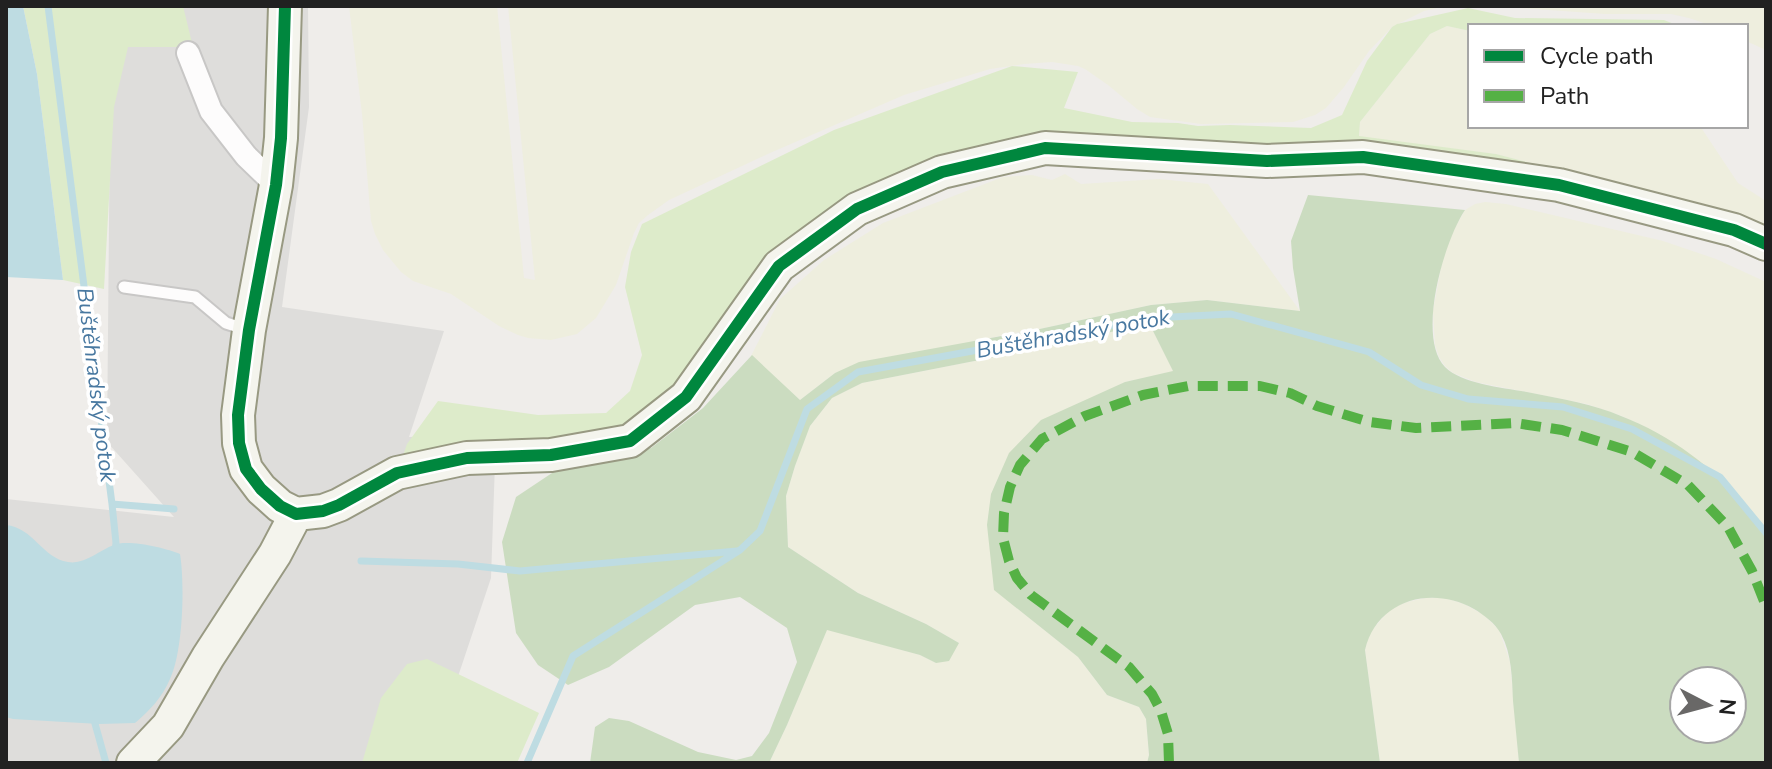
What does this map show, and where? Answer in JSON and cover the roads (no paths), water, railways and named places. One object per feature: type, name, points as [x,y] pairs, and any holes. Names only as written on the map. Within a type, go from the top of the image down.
[{"type":"street","points":[[285,6],[281,138],[276,185],[249,330],[238,415],[239,443],[246,469],[261,489],[280,506],[296,514],[323,511],[339,505],[397,473],[467,458],[551,455],[630,441],[686,397],[779,266],[857,209],[942,172],[1045,148],[1267,161],[1363,157],[1559,185],[1734,230],[1766,244]]},
{"type":"street","points":[[188,53],[211,111],[246,156],[276,185]]},
{"type":"street","points":[[133,763],[168,726],[208,657],[275,554],[296,514]]},
{"type":"lane","points":[[124,287],[195,297],[226,323],[249,330]]},
{"type":"water","points":[[6,6],[23,6],[37,74],[63,280],[6,277]]},
{"type":"water","points":[[6,525],[24,531],[51,555],[68,562],[86,559],[120,543],[147,545],[180,554],[182,618],[178,652],[167,686],[135,723],[99,724],[6,717]]},
{"type":"waterway","name":"Buštěhradský potok","points":[[48,6],[112,504],[115,551]]},
{"type":"waterway","name":"Buštěhradský potok","points":[[527,763],[573,656],[740,550],[760,531],[807,409],[858,372],[1152,318],[1231,314],[1369,352],[1421,385],[1468,399],[1563,407],[1632,429],[1720,477],[1766,533]]},
{"type":"waterway","points":[[112,504],[174,509]]},
{"type":"waterway","points":[[361,561],[458,564],[520,571],[737,551]]},
{"type":"waterway","name":"Buštěhradský potok","points":[[94,714],[106,763]]}]
